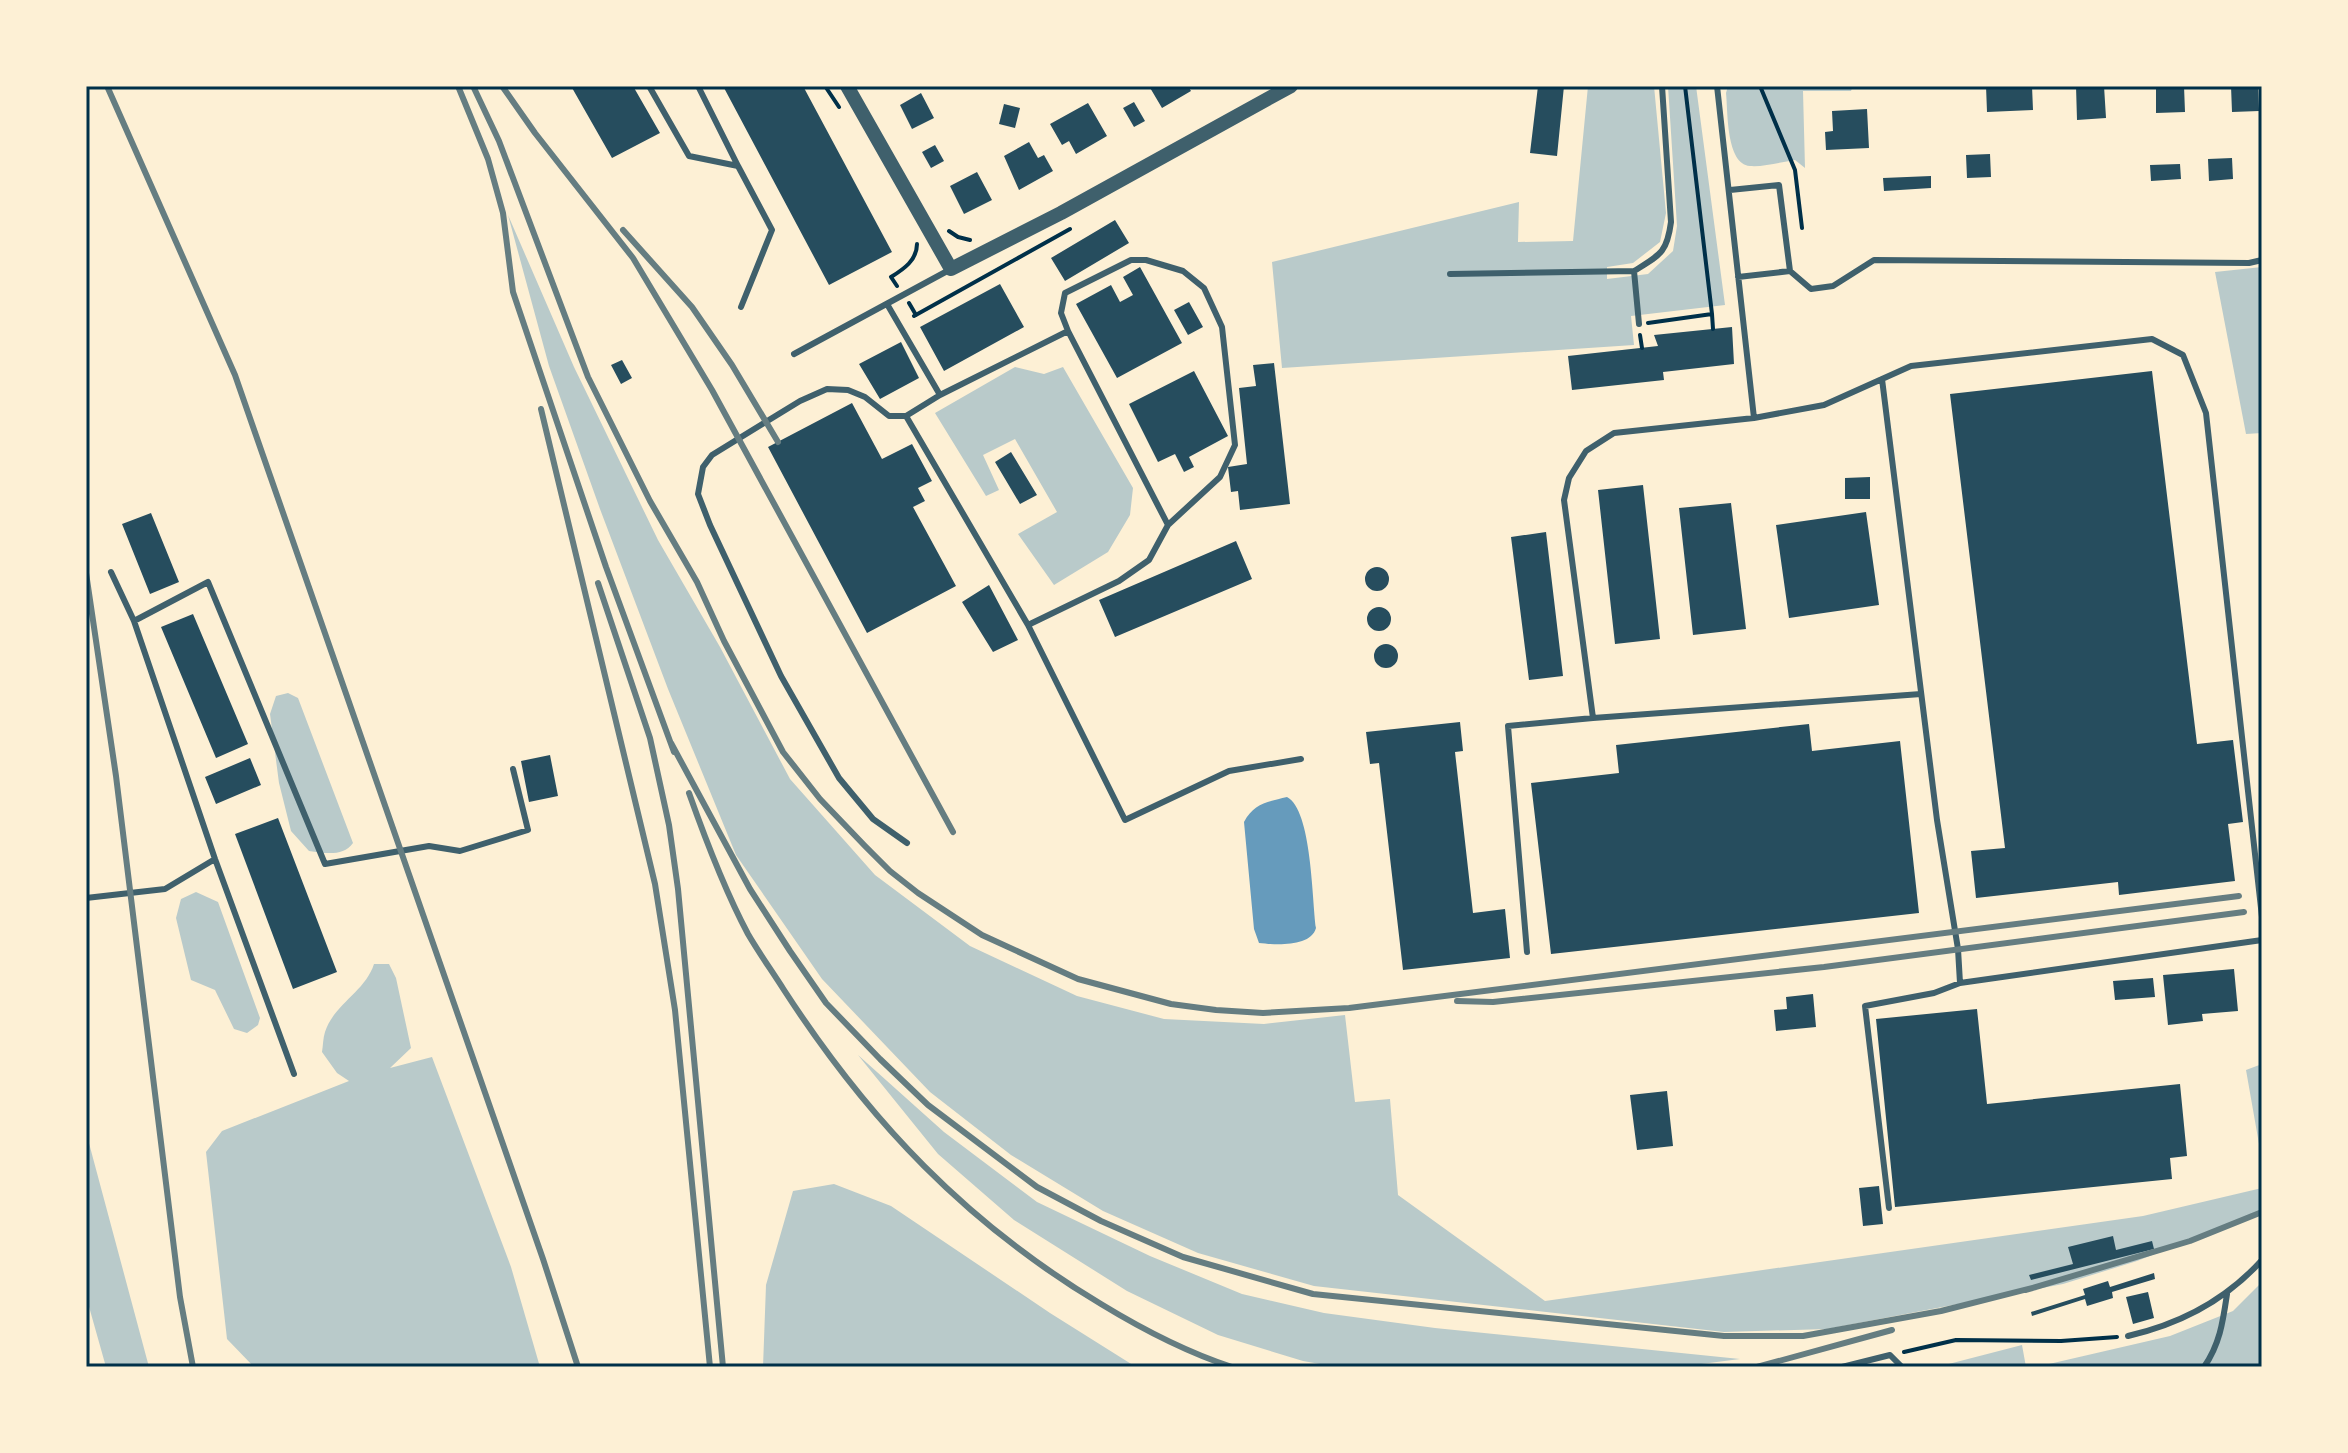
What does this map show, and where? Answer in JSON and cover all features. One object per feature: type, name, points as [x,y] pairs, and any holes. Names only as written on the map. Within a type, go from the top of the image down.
[{"type":"street","points":[[847,86],[951,269],[1061,213],[1291,86]]},
{"type":"lane","points":[[649,86],[689,156],[738,166]]},
{"type":"lane","points":[[698,86],[772,230],[741,307]]},
{"type":"lane","points":[[1450,274],[1634,271],[1657,256],[1668,243],[1671,222],[1662,86]]},
{"type":"lane","points":[[1717,86],[1754,418]]},
{"type":"lane","points":[[1730,190],[1779,185],[1790,271],[1811,289],[1833,286],[1874,260],[2235,263],[2262,260]]},
{"type":"lane","points":[[1028,625],[1119,581],[1149,560],[1168,525],[1220,477],[1235,445],[1222,327],[1204,288],[1183,271],[1146,260],[1131,260],[1065,293],[1061,313],[1168,525]]},
{"type":"lane","points":[[794,354],[951,269]]},
{"type":"lane","points":[[1634,271],[1639,324]]},
{"type":"lane","points":[[1738,277],[1790,271]]},
{"type":"lane","points":[[887,304],[940,395]]},
{"type":"lane","points":[[907,843],[873,819],[839,778],[781,676],[698,494],[703,467],[712,455],[800,401],[827,389],[848,390],[865,397],[889,416],[906,416],[940,395],[1068,331]]},
{"type":"lane","points":[[1593,718],[1564,500],[1569,478],[1586,451],[1614,433],[1754,418],[1824,405],[1911,366],[2152,339],[2183,355],[2206,413],[2262,917]]},
{"type":"lane","points":[[1882,379],[1921,694],[1957,940],[1960,983]]},
{"type":"lane","points":[[906,416],[1028,625],[1125,820],[1229,771],[1301,759]]},
{"type":"lane","points":[[111,572],[134,621],[215,859],[294,1074]]},
{"type":"lane","points":[[134,621],[208,582],[325,864],[429,846],[460,851],[528,830],[513,769]]},
{"type":"lane","points":[[1527,952],[1508,726],[1921,694]]},
{"type":"lane","points":[[86,898],[165,889],[215,859]]},
{"type":"lane","points":[[1889,1208],[1865,1006],[1934,993],[1960,983],[2262,940]]},
{"type":"lane","points":[[2128,1336],[2156,1330],[2227,1294],[2262,1260]]},
{"type":"lane","points":[[2204,1367],[2222,1331],[2227,1294]]},
{"type":"lane","points":[[1842,1367],[1890,1355],[1902,1367]]},
{"type":"path","points":[[1685,86],[1713,329]]},
{"type":"path","points":[[1760,86],[1795,170],[1802,228]]},
{"type":"path","points":[[916,315],[891,277],[909,265],[917,249],[915,232],[935,221],[958,237],[975,241]]},
{"type":"path","points":[[899,324],[1071,229]]},
{"type":"path","points":[[1642,348],[1639,324],[1712,314]]},
{"type":"path","points":[[1890,1355],[1956,1340],[2061,1341],[2128,1336]]},
{"type":"shaded area","points":[[1588,86],[1654,86],[1666,213],[1660,242],[1633,263],[1607,267],[1607,279],[1648,274],[1673,251],[1677,226],[1668,86],[1696,86],[1725,305],[1631,316],[1634,345],[1282,368],[1272,262],[1519,202],[1518,242],[1573,241]]},
{"type":"shaded area","points":[[1728,86],[1853,86],[1851,91],[1803,91],[1805,168],[1795,160],[1755,166],[1742,163],[1732,147],[1730,136]]},
{"type":"shaded area","points":[[508,215],[574,367],[658,540],[720,647],[790,779],[875,875],[970,946],[1077,996],[1164,1019],[1264,1024],[1345,1015],[1355,1102],[1390,1099],[1398,1195],[1545,1301],[2143,1216],[2262,1188],[2262,1212],[2137,1261],[2063,1284],[1827,1329],[1724,1332],[1314,1286],[1198,1253],[1103,1211],[1011,1155],[930,1092],[822,979],[736,855],[668,689],[549,366]]},
{"type":"shaded area","points":[[2262,267],[2262,433],[2246,434],[2215,272]]},
{"type":"shaded area","points":[[1015,367],[1044,374],[1063,367],[1133,488],[1130,515],[1108,552],[1054,585],[1018,534],[1057,512],[1015,439],[983,455],[999,490],[986,496],[935,413]]},
{"type":"shaded area","points":[[288,693],[298,698],[353,843],[344,850],[333,853],[309,851],[291,831],[279,783],[270,714],[276,696]]},
{"type":"shaded area","points":[[196,892],[218,902],[260,1018],[258,1025],[247,1033],[234,1029],[215,990],[191,980],[176,918],[181,899]]},
{"type":"shaded area","points":[[374,964],[389,964],[396,978],[411,1048],[390,1068],[432,1057],[511,1267],[540,1367],[254,1367],[227,1339],[206,1152],[222,1131],[349,1081],[337,1073],[322,1052],[324,1034],[329,1022],[364,982]]},
{"type":"shaded area","points":[[858,1055],[944,1132],[1037,1202],[1150,1256],[1242,1294],[1324,1313],[1435,1328],[1740,1359],[1678,1367],[1337,1367],[1303,1361],[1218,1335],[1127,1291],[1014,1220],[938,1154]]},
{"type":"shaded area","points":[[2262,1064],[2262,1161],[2246,1070]]},
{"type":"shaded area","points":[[86,1132],[149,1367],[106,1367],[86,1296]]},
{"type":"shaded area","points":[[834,1184],[891,1206],[1136,1367],[763,1367],[766,1285],[793,1191]]},
{"type":"shaded area","points":[[2262,1282],[2262,1367],[2036,1367],[2170,1336],[2233,1311]]},
{"type":"shaded area","points":[[2022,1345],[2026,1367],[1937,1367]]},
{"type":"water","points":[[1287,797],[1302,819],[1306,837],[1316,928],[1313,934],[1300,942],[1259,943],[1254,929],[1244,822],[1257,807]]},
{"type":"building","points":[[571,86],[633,86],[660,133],[612,158]]},
{"type":"building","points":[[723,86],[803,86],[892,252],[829,285]]},
{"type":"building","points":[[1149,86],[1188,86],[1191,91],[1162,108]]},
{"type":"building","points":[[1538,86],[1564,86],[1557,156],[1530,153]]},
{"type":"building","points":[[1986,86],[2032,86],[2033,110],[1987,112]]},
{"type":"building","points":[[2076,86],[2104,86],[2106,118],[2077,120]]},
{"type":"building","points":[[2156,86],[2184,86],[2185,112],[2156,113]]},
{"type":"building","points":[[2231,86],[2258,86],[2259,111],[2232,112]]},
{"type":"building","points":[[921,93],[934,118],[912,129],[900,105]]},
{"type":"building","points":[[1134,102],[1145,121],[1134,127],[1123,108]]},
{"type":"building","points":[[1088,103],[1107,136],[1076,154],[1069,141],[1062,145],[1050,124]]},
{"type":"building","points":[[1004,104],[1020,108],[1015,128],[999,124]]},
{"type":"building","points":[[1867,109],[1869,148],[1826,150],[1825,132],[1833,131],[1832,111]]},
{"type":"building","points":[[1029,142],[1038,158],[1044,155],[1053,171],[1019,190],[1004,156]]},
{"type":"building","points":[[935,145],[944,161],[931,168],[922,152]]},
{"type":"building","points":[[1990,154],[1991,177],[1967,178],[1966,155]]},
{"type":"building","points":[[2232,158],[2233,179],[2209,181],[2208,159]]},
{"type":"building","points":[[2180,164],[2181,179],[2151,181],[2150,165]]},
{"type":"building","points":[[977,172],[992,200],[964,214],[950,186]]},
{"type":"building","points":[[1931,176],[1931,188],[1884,191],[1883,178]]},
{"type":"building","points":[[1115,220],[1129,243],[1065,281],[1051,258]]},
{"type":"building","points":[[1140,267],[1182,343],[1117,378],[1076,304],[1111,285],[1120,302],[1133,295],[1123,277]]},
{"type":"building","points":[[1000,284],[1024,327],[944,371],[920,327]]},
{"type":"building","points":[[1189,302],[1203,327],[1188,335],[1174,310]]},
{"type":"building","points":[[1732,327],[1734,364],[1663,372],[1664,380],[1572,390],[1568,356],[1658,346],[1654,335]]},
{"type":"building","points":[[901,342],[919,378],[880,399],[859,364]]},
{"type":"building","points":[[622,360],[632,378],[621,384],[611,365]]},
{"type":"building","points":[[1274,363],[1290,504],[1240,510],[1238,491],[1231,492],[1228,467],[1247,464],[1239,388],[1256,386],[1253,365]]},
{"type":"building","points":[[1194,371],[1228,436],[1189,457],[1194,467],[1184,472],[1175,454],[1158,462],[1129,404]]},
{"type":"building","points":[[2152,371],[2197,744],[2233,740],[2243,822],[2228,824],[2235,881],[2119,895],[2118,882],[1976,898],[1971,851],[2005,848],[1950,394]]},
{"type":"building","points":[[852,403],[882,459],[912,444],[932,481],[918,488],[925,501],[913,507],[956,586],[867,633],[768,447]]},
{"type":"building","points":[[1011,452],[1037,495],[1020,504],[995,462]]},
{"type":"building","points":[[1870,477],[1870,499],[1845,499],[1845,478]]},
{"type":"building","points":[[1643,485],[1660,639],[1615,644],[1598,490]]},
{"type":"building","points":[[1731,503],[1746,629],[1693,635],[1679,508]]},
{"type":"building","points":[[1866,512],[1879,605],[1789,618],[1776,525]]},
{"type":"building","points":[[151,513],[179,582],[150,594],[122,524]]},
{"type":"building","points":[[1546,532],[1563,676],[1529,680],[1511,537]]},
{"type":"building","points":[[1236,541],[1252,579],[1115,637],[1099,600]]},
{"type":"building","points":[[1377,567],[1386,570],[1389,579],[1386,588],[1377,591],[1368,588],[1365,579],[1368,570]]},
{"type":"building","points":[[989,585],[1018,640],[993,652],[962,602]]},
{"type":"building","points":[[1379,607],[1390,614],[1391,619],[1384,630],[1379,631],[1368,624],[1367,619],[1374,608]]},
{"type":"building","points":[[193,614],[248,744],[216,758],[161,627]]},
{"type":"building","points":[[1386,644],[1395,647],[1398,656],[1395,665],[1386,668],[1377,665],[1374,656],[1377,647]]},
{"type":"building","points":[[1460,722],[1463,751],[1455,752],[1473,913],[1505,909],[1510,958],[1403,970],[1379,763],[1370,764],[1366,732]]},
{"type":"building","points":[[1809,724],[1812,751],[1900,741],[1919,913],[1551,954],[1531,783],[1619,773],[1616,745]]},
{"type":"building","points":[[550,755],[558,796],[529,802],[521,761]]},
{"type":"building","points":[[250,758],[261,785],[216,804],[205,777]]},
{"type":"building","points":[[278,818],[337,972],[293,989],[235,834]]},
{"type":"building","points":[[2234,969],[2238,1011],[2202,1014],[2203,1021],[2168,1025],[2163,975]]},
{"type":"building","points":[[2153,978],[2155,997],[2115,1000],[2113,981]]},
{"type":"building","points":[[1813,994],[1816,1027],[1776,1031],[1774,1010],[1787,1009],[1786,997]]},
{"type":"building","points":[[1977,1009],[1987,1104],[2180,1084],[2187,1156],[2170,1158],[2172,1179],[1895,1207],[1876,1019]]},
{"type":"building","points":[[1667,1091],[1673,1146],[1637,1150],[1630,1095]]},
{"type":"building","points":[[1879,1186],[1883,1224],[1863,1226],[1859,1188]]},
{"type":"building","points":[[2113,1236],[2116,1250],[2152,1241],[2154,1249],[2031,1280],[2029,1275],[2073,1264],[2068,1247]]},
{"type":"building","points":[[2154,1273],[2155,1279],[2112,1292],[2113,1298],[2087,1306],[2085,1299],[2032,1316],[2031,1312],[2085,1295],[2083,1289],[2108,1281],[2110,1287]]},
{"type":"building","points":[[2148,1292],[2154,1318],[2133,1324],[2126,1297]]},
{"type":"railway","points":[[107,86],[235,375],[578,1367]]},
{"type":"railway","points":[[458,86],[488,159],[503,213],[513,292],[606,567],[674,752]]},
{"type":"railway","points":[[473,86],[499,141],[588,377],[783,752],[820,799],[890,871],[982,935],[1078,979],[1171,1004],[1263,1013],[1349,1008],[2239,896]]},
{"type":"railway","points":[[502,86],[633,258],[712,390],[953,832]]},
{"type":"railway","points":[[623,230],[692,307],[732,365],[778,442]]},
{"type":"railway","points":[[541,409],[655,884],[675,1010],[710,1367]]},
{"type":"railway","points":[[86,573],[116,776],[180,1297],[193,1367]]},
{"type":"railway","points":[[598,583],[650,738],[669,825],[678,889],[723,1367]]},
{"type":"railway","points":[[671,743],[750,889],[790,951],[826,1003],[880,1059],[928,1105],[1037,1187],[1101,1221],[1183,1257],[1313,1294],[1724,1336],[1803,1336],[1941,1311],[2036,1287]]},
{"type":"railway","points":[[689,793],[723,882],[748,934],[817,1038],[886,1126],[964,1204],[1052,1273],[1148,1331],[1232,1367]]},
{"type":"railway","points":[[1457,1001],[1493,1002],[1824,967],[2244,912]]},
{"type":"railway","points":[[2026,1290],[2190,1241],[2262,1212]]},
{"type":"railway","points":[[1757,1367],[1892,1330]]}]
